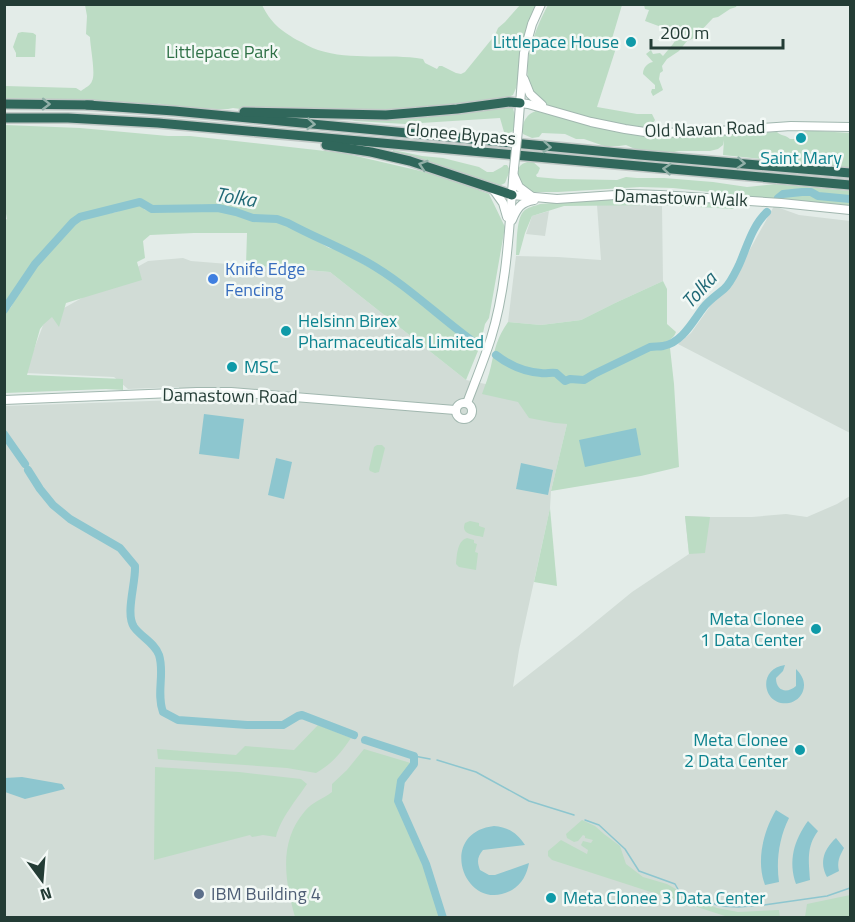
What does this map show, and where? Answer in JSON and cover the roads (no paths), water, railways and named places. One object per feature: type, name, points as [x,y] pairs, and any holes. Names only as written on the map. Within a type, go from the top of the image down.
[{"type":"highway","points":[[4,104],[115,104],[214,111],[386,115],[509,102],[520,103]]},
{"type":"highway","name":"Clonee Bypass","points":[[87,105],[850,173]]},
{"type":"highway","points":[[4,118],[68,118],[155,125],[342,147],[410,161],[512,195]]},
{"type":"highway","name":"Clonee Bypass","points":[[68,118],[158,123],[850,185]]},
{"type":"street","points":[[467,403],[493,329],[505,268],[522,71],[527,41],[541,4]]},
{"type":"street","name":"Old Navan Road","points":[[522,71],[526,89],[538,103],[549,110]]},
{"type":"street","name":"Old Navan Road","points":[[520,103],[607,126],[645,132],[689,133],[791,126],[850,127]]},
{"type":"street","points":[[518,128],[524,115],[531,110],[549,110]]},
{"type":"street","points":[[508,230],[505,208],[497,191],[509,186],[514,173]]},
{"type":"street","points":[[514,173],[519,187],[532,197]]},
{"type":"street","name":"Damastown Walk","points":[[512,195],[557,199],[630,194],[660,195],[850,210]]},
{"type":"street","points":[[508,230],[516,210],[522,204],[557,199]]},
{"type":"street","name":"Damastown Road","points":[[4,400],[231,392],[456,410]]},
{"type":"street","points":[[467,403],[471,406],[472,411],[468,419],[463,420],[458,417],[456,410],[460,404],[467,403]]},
{"type":"water","points":[[204,414],[244,419],[239,459],[199,454]]},
{"type":"water","points":[[636,428],[641,455],[585,467],[579,440]]},
{"type":"water","points":[[276,458],[292,462],[284,499],[268,495]]},
{"type":"water","points":[[521,463],[553,470],[548,495],[516,489]]},
{"type":"water","points":[[785,665],[776,678],[778,686],[783,690],[789,690],[796,686],[796,669],[802,676],[804,685],[803,691],[793,702],[780,703],[773,699],[766,687],[770,673]]},
{"type":"water","points":[[22,777],[62,784],[65,789],[25,799],[5,792],[5,778]]},
{"type":"water","points":[[776,810],[789,818],[779,850],[779,882],[765,885],[761,866],[762,847]]},
{"type":"water","points":[[808,821],[818,831],[810,849],[810,880],[796,884],[793,867],[794,851],[799,836]]},
{"type":"water","points":[[494,826],[512,831],[525,845],[483,850],[478,860],[480,870],[489,875],[495,875],[529,863],[519,885],[512,890],[495,895],[481,892],[470,883],[463,870],[461,856],[465,843],[476,832]]},
{"type":"water","points":[[836,838],[844,848],[839,860],[839,871],[827,877],[823,866],[824,856]]},
{"type":"waterway","name":"Tolka","points":[[778,198],[783,194],[811,192],[818,196],[850,199]]},
{"type":"waterway","name":"Tolka","points":[[4,310],[35,264],[73,222],[80,217],[140,202],[152,209],[218,208],[253,218],[277,219],[288,223],[381,271],[409,290],[475,343]]},
{"type":"waterway","name":"Tolka","points":[[496,355],[523,370],[556,373],[565,381],[584,380],[650,347],[676,341],[705,305],[728,284],[754,230],[767,212]]},
{"type":"waterway","points":[[4,434],[25,464]]},
{"type":"waterway","points":[[28,470],[53,505],[70,519],[120,548],[135,566],[130,614],[134,627],[159,655],[161,662],[160,698],[163,712],[178,720],[247,725],[283,725],[302,715],[354,735]]},
{"type":"waterway","points":[[365,740],[414,756],[414,764],[401,781],[398,801],[426,864],[443,918]]},
{"type":"waterway","points":[[414,756],[430,759]]},
{"type":"waterway","points":[[437,760],[476,772],[529,801],[574,815]]},
{"type":"waterway","points":[[585,820],[599,825],[625,849],[639,871],[675,884],[679,891],[720,906],[764,905],[827,896],[850,888]]},
{"type":"place","name":"Littlepace House","points":[[631,42]]},
{"type":"place","name":"Saint Mary","points":[[801,138]]},
{"type":"place","name":"Knife Edge Fencing","points":[[213,279]]},
{"type":"place","name":"Helsinn Birex Pharmaceuticals Limited","points":[[286,331]]},
{"type":"place","name":"MSC","points":[[232,367]]},
{"type":"place","name":"Meta Clonee 1 Data Center","points":[[816,629]]},
{"type":"place","name":"Meta Clonee 2 Data Center","points":[[800,750]]},
{"type":"place","name":"IBM Building 4","points":[[199,894]]},
{"type":"place","name":"Meta Clonee 3 Data Center","points":[[551,898]]},
{"type":"park label","name":"Littlepace Park","points":[[222,52]]}]
